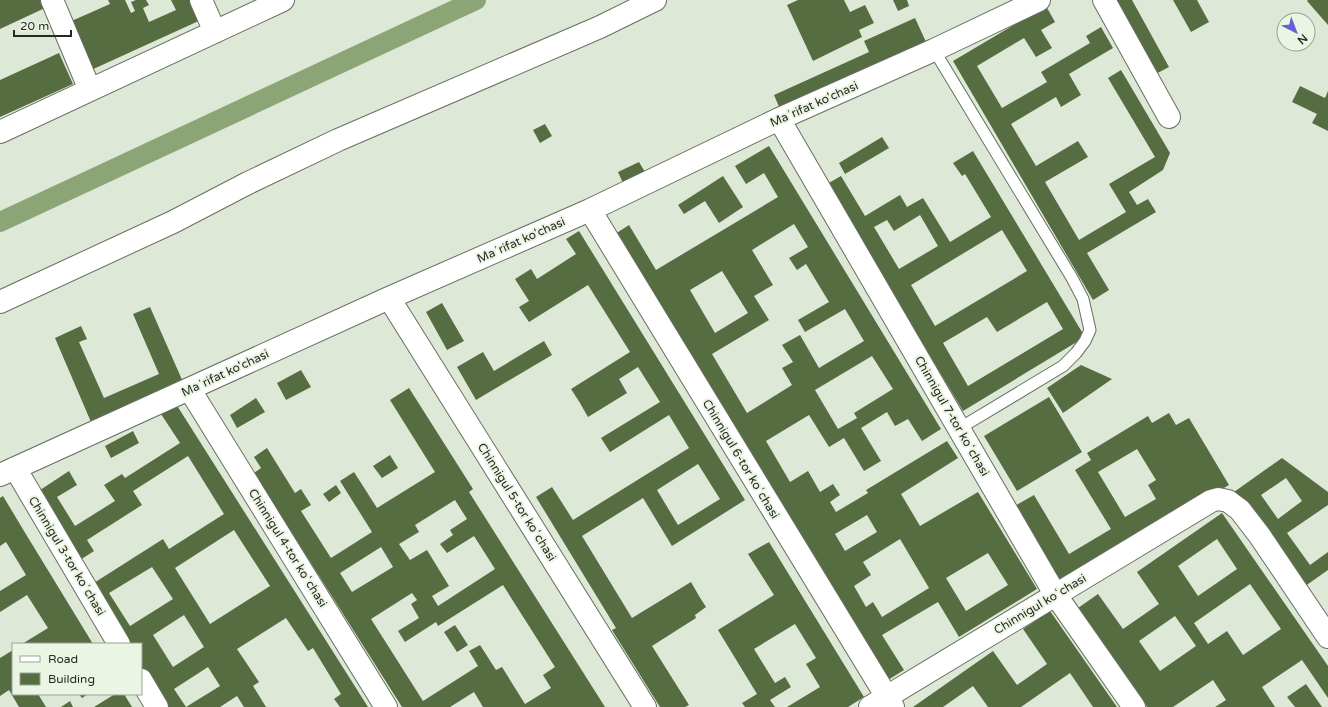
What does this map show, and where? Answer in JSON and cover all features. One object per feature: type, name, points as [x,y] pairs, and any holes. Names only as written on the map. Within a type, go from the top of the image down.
[{"type":"street","points":[[52,0],[90,90]]},
{"type":"street","points":[[201,0],[215,32]]},
{"type":"street","points":[[0,132],[283,0]]},
{"type":"street","points":[[0,302],[166,225],[248,183],[338,140],[600,27],[655,0]]},
{"type":"street","name":"Maʼrifat ko'chasi","points":[[7,471],[190,390],[390,298],[590,210],[779,119],[934,50],[1039,0]]},
{"type":"street","points":[[1104,0],[1169,117]]},
{"type":"street","name":"Chinnigul 7-tor koʻchasi","points":[[779,119],[1056,594],[1134,707]]},
{"type":"street","name":"Chinnigul 6-tor koʻchasi","points":[[590,210],[883,704]]},
{"type":"street","name":"Chinnigul 5-tor koʻchasi","points":[[390,298],[644,707]]},
{"type":"street","name":"Chinnigul 4-tor koʻchasi","points":[[190,390],[386,707]]},
{"type":"street","name":"Chinnigul 3-tor koʻchasi","points":[[7,471],[118,643]]},
{"type":"street","name":"Chinnigul koʻchasi","points":[[883,704],[1056,594],[1211,501],[1218,499],[1228,501],[1240,510],[1260,536],[1328,637]]},
{"type":"street","points":[[142,682],[157,707]]},
{"type":"lane","points":[[934,50],[1072,278],[1083,299],[1090,330],[1085,341],[1076,353],[1063,366],[960,428]]},
{"type":"building","points":[[0,0],[41,0],[45,8],[0,29]]},
{"type":"building","points":[[108,0],[125,0],[131,13],[135,11],[131,2],[136,0],[146,0],[149,5],[143,8],[149,22],[176,10],[171,0],[194,0],[203,19],[89,71],[67,23],[110,4]]},
{"type":"building","points":[[798,0],[844,0],[850,12],[865,5],[874,23],[859,30],[862,37],[813,61],[787,5]]},
{"type":"building","points":[[893,0],[907,0],[909,6],[898,11]]},
{"type":"building","points":[[1110,0],[1132,0],[1169,67],[1152,76]]},
{"type":"building","points":[[1173,0],[1197,0],[1209,22],[1191,32]]},
{"type":"building","points":[[1328,0],[1328,25],[1307,1]]},
{"type":"building","points":[[1046,6],[1055,22],[1041,30],[1052,48],[1036,57],[1024,38],[977,66],[1002,108],[1047,82],[1041,72],[1090,43],[1086,36],[1101,27],[1113,48],[1069,74],[1081,95],[1061,107],[1056,97],[1011,124],[1036,166],[1078,141],[1088,157],[1045,182],[1079,240],[1126,212],[1109,184],[1155,157],[1108,78],[1121,70],[1170,153],[1163,170],[1129,192],[1137,205],[1148,199],[1156,212],[1087,253],[1109,290],[1093,300],[953,61]]},
{"type":"building","points":[[915,18],[926,42],[780,109],[774,95],[869,52],[864,41]]},
{"type":"building","points":[[59,53],[73,84],[0,117],[0,80]]},
{"type":"building","points":[[1300,86],[1325,98],[1328,91],[1328,131],[1312,123],[1317,114],[1292,102]]},
{"type":"building","points":[[545,124],[552,136],[540,143],[533,130]]},
{"type":"building","points":[[882,137],[889,148],[845,174],[839,163]]},
{"type":"building","points":[[769,146],[941,429],[922,441],[908,419],[895,426],[887,412],[861,428],[881,461],[864,471],[844,438],[829,447],[809,415],[766,441],[790,482],[808,471],[820,492],[833,484],[840,495],[830,502],[836,512],[868,493],[866,490],[947,441],[958,458],[901,494],[920,526],[978,492],[1037,589],[959,637],[938,602],[882,635],[904,670],[888,680],[652,291],[650,292],[615,234],[629,225],[656,270],[778,197],[764,173],[746,184],[735,166]],"holes":[[[794,224],[808,247],[789,258],[797,270],[806,264],[829,302],[798,320],[805,332],[845,309],[864,341],[819,368],[800,335],[782,345],[793,362],[782,368],[792,385],[747,413],[712,354],[769,320],[754,296],[773,285],[752,250]],[[722,271],[748,313],[715,333],[690,290]],[[872,356],[893,389],[854,413],[857,418],[838,429],[815,390]],[[867,515],[877,532],[845,551],[835,534]],[[900,539],[929,588],[882,617],[873,602],[866,607],[854,586],[871,575],[863,562]],[[988,553],[1008,585],[966,611],[946,578]]]},
{"type":"building","points":[[973,151],[1085,337],[963,411],[827,184],[841,176],[865,216],[900,195],[907,207],[923,198],[950,242],[991,217],[965,174],[962,176],[953,163]],"holes":[[[920,215],[938,246],[899,269],[874,227],[887,220],[894,231]],[[1002,230],[1027,271],[935,326],[911,285]],[[1047,302],[1063,329],[968,386],[943,343],[987,317],[997,332]]]},
{"type":"building","points":[[639,162],[645,172],[623,183],[618,172]]},
{"type":"building","points":[[723,176],[743,207],[719,223],[705,201],[684,214],[678,205]]},
{"type":"building","points":[[579,231],[745,500],[672,546],[643,498],[582,536],[632,618],[691,582],[706,607],[695,615],[696,618],[652,646],[689,705],[685,707],[660,707],[612,630],[616,628],[536,497],[552,487],[573,520],[689,448],[669,415],[610,452],[601,438],[660,402],[638,367],[619,379],[627,393],[588,417],[571,389],[630,352],[588,285],[529,322],[519,307],[529,301],[515,279],[531,269],[537,279],[576,254],[566,239]],"holes":[[[698,464],[720,499],[678,525],[657,490]]]},
{"type":"building","points":[[442,303],[464,341],[447,350],[426,312]]},
{"type":"building","points":[[150,307],[183,382],[91,422],[55,338],[81,326],[87,339],[79,342],[104,398],[159,374],[133,314]]},
{"type":"building","points":[[544,341],[552,355],[476,400],[457,367],[483,352],[494,371]]},
{"type":"building","points":[[1081,365],[1112,379],[1063,413],[1047,388]]},
{"type":"building","points":[[301,370],[311,387],[286,400],[277,383]]},
{"type":"building","points":[[409,388],[473,489],[469,492],[605,707],[483,707],[474,692],[450,707],[402,707],[254,473],[261,468],[254,457],[267,448],[295,493],[301,489],[311,505],[301,511],[331,558],[372,532],[340,481],[354,472],[377,508],[435,472],[390,400]],"holes":[[[455,500],[467,519],[450,530],[453,535],[440,544],[447,553],[474,536],[495,569],[438,606],[432,596],[449,586],[427,550],[410,560],[399,544],[419,532],[415,525]],[[381,547],[393,567],[352,592],[340,573]],[[503,585],[555,667],[543,675],[551,688],[525,704],[502,667],[496,670],[480,645],[469,651],[478,666],[423,701],[371,619],[412,593],[417,600],[411,604],[419,618],[398,631],[405,642],[436,622],[438,626]]]},
{"type":"building","points":[[1049,397],[1082,452],[1017,491],[984,436]]},
{"type":"building","points":[[256,398],[265,412],[237,428],[230,415]]},
{"type":"building","points":[[176,404],[368,707],[340,707],[334,699],[341,694],[313,648],[308,651],[286,618],[237,649],[259,682],[253,686],[266,707],[244,707],[237,696],[220,707],[186,707],[162,707],[142,676],[142,643],[121,643],[86,588],[163,539],[169,549],[224,514],[188,456],[133,491],[142,505],[87,540],[94,551],[77,562],[34,494],[69,471],[77,485],[57,497],[75,526],[115,501],[104,485],[122,474],[125,478],[180,443],[161,414]],"holes":[[[234,530],[270,586],[210,624],[175,568]],[[152,567],[173,599],[130,626],[109,593]],[[184,615],[204,647],[173,667],[153,635]],[[208,667],[220,686],[186,707],[174,689]]]},
{"type":"building","points":[[1169,413],[1176,425],[1189,418],[1229,485],[1060,586],[1013,507],[1034,495],[1069,554],[1111,529],[1075,470],[1091,460],[1087,453],[1148,416],[1152,423]],"holes":[[[1137,449],[1156,480],[1148,485],[1156,499],[1125,517],[1098,472]]]},
{"type":"building","points":[[133,431],[139,443],[111,458],[105,446]]},
{"type":"building","points":[[390,455],[398,468],[382,478],[373,466]]},
{"type":"building","points":[[1282,458],[1328,492],[1328,505],[1287,533],[1310,565],[1328,552],[1328,570],[1301,589],[1234,492]],"holes":[[[1286,478],[1302,501],[1278,519],[1261,495]]]},
{"type":"building","points":[[336,485],[341,493],[329,502],[323,494]]},
{"type":"building","points":[[3,496],[92,643],[24,643],[48,628],[27,595],[0,612],[0,591],[26,575],[6,542],[0,546],[0,498]]},
{"type":"building","points":[[1222,513],[1328,666],[1328,698],[1302,660],[1262,687],[1275,707],[1215,707],[1226,700],[1213,680],[1173,707],[1147,707],[1078,608],[1098,594],[1123,629],[1159,604],[1137,572]],"holes":[[[1217,539],[1237,569],[1198,596],[1178,566]],[[1250,584],[1281,629],[1243,655],[1227,631],[1208,644],[1194,623]],[[1175,616],[1196,646],[1160,671],[1139,641]]]},
{"type":"building","points":[[769,542],[864,697],[848,707],[787,707],[820,687],[806,664],[816,658],[795,624],[754,649],[775,683],[785,677],[791,687],[770,700],[775,707],[745,707],[742,703],[757,694],[718,630],[774,595],[748,554]]},
{"type":"building","points":[[1050,611],[1117,707],[1093,707],[1070,673],[1021,707],[988,707],[973,686],[943,707],[913,707],[993,651],[1017,685],[1047,664],[1023,629]]},
{"type":"building","points":[[455,625],[468,645],[457,652],[444,632]]},
{"type":"building","points":[[12,651],[12,695],[39,695],[46,707],[19,707],[9,690],[0,696],[0,658]]},
{"type":"building","points":[[1306,684],[1322,707],[1295,707],[1287,697]]},
{"type":"building","points":[[80,695],[86,695],[82,698]]},
{"type":"building","points":[[113,695],[125,695],[132,707],[94,707]]},
{"type":"building","points":[[70,701],[73,707],[61,707]]},
{"type":"waterway","points":[[0,222],[476,0]]}]
